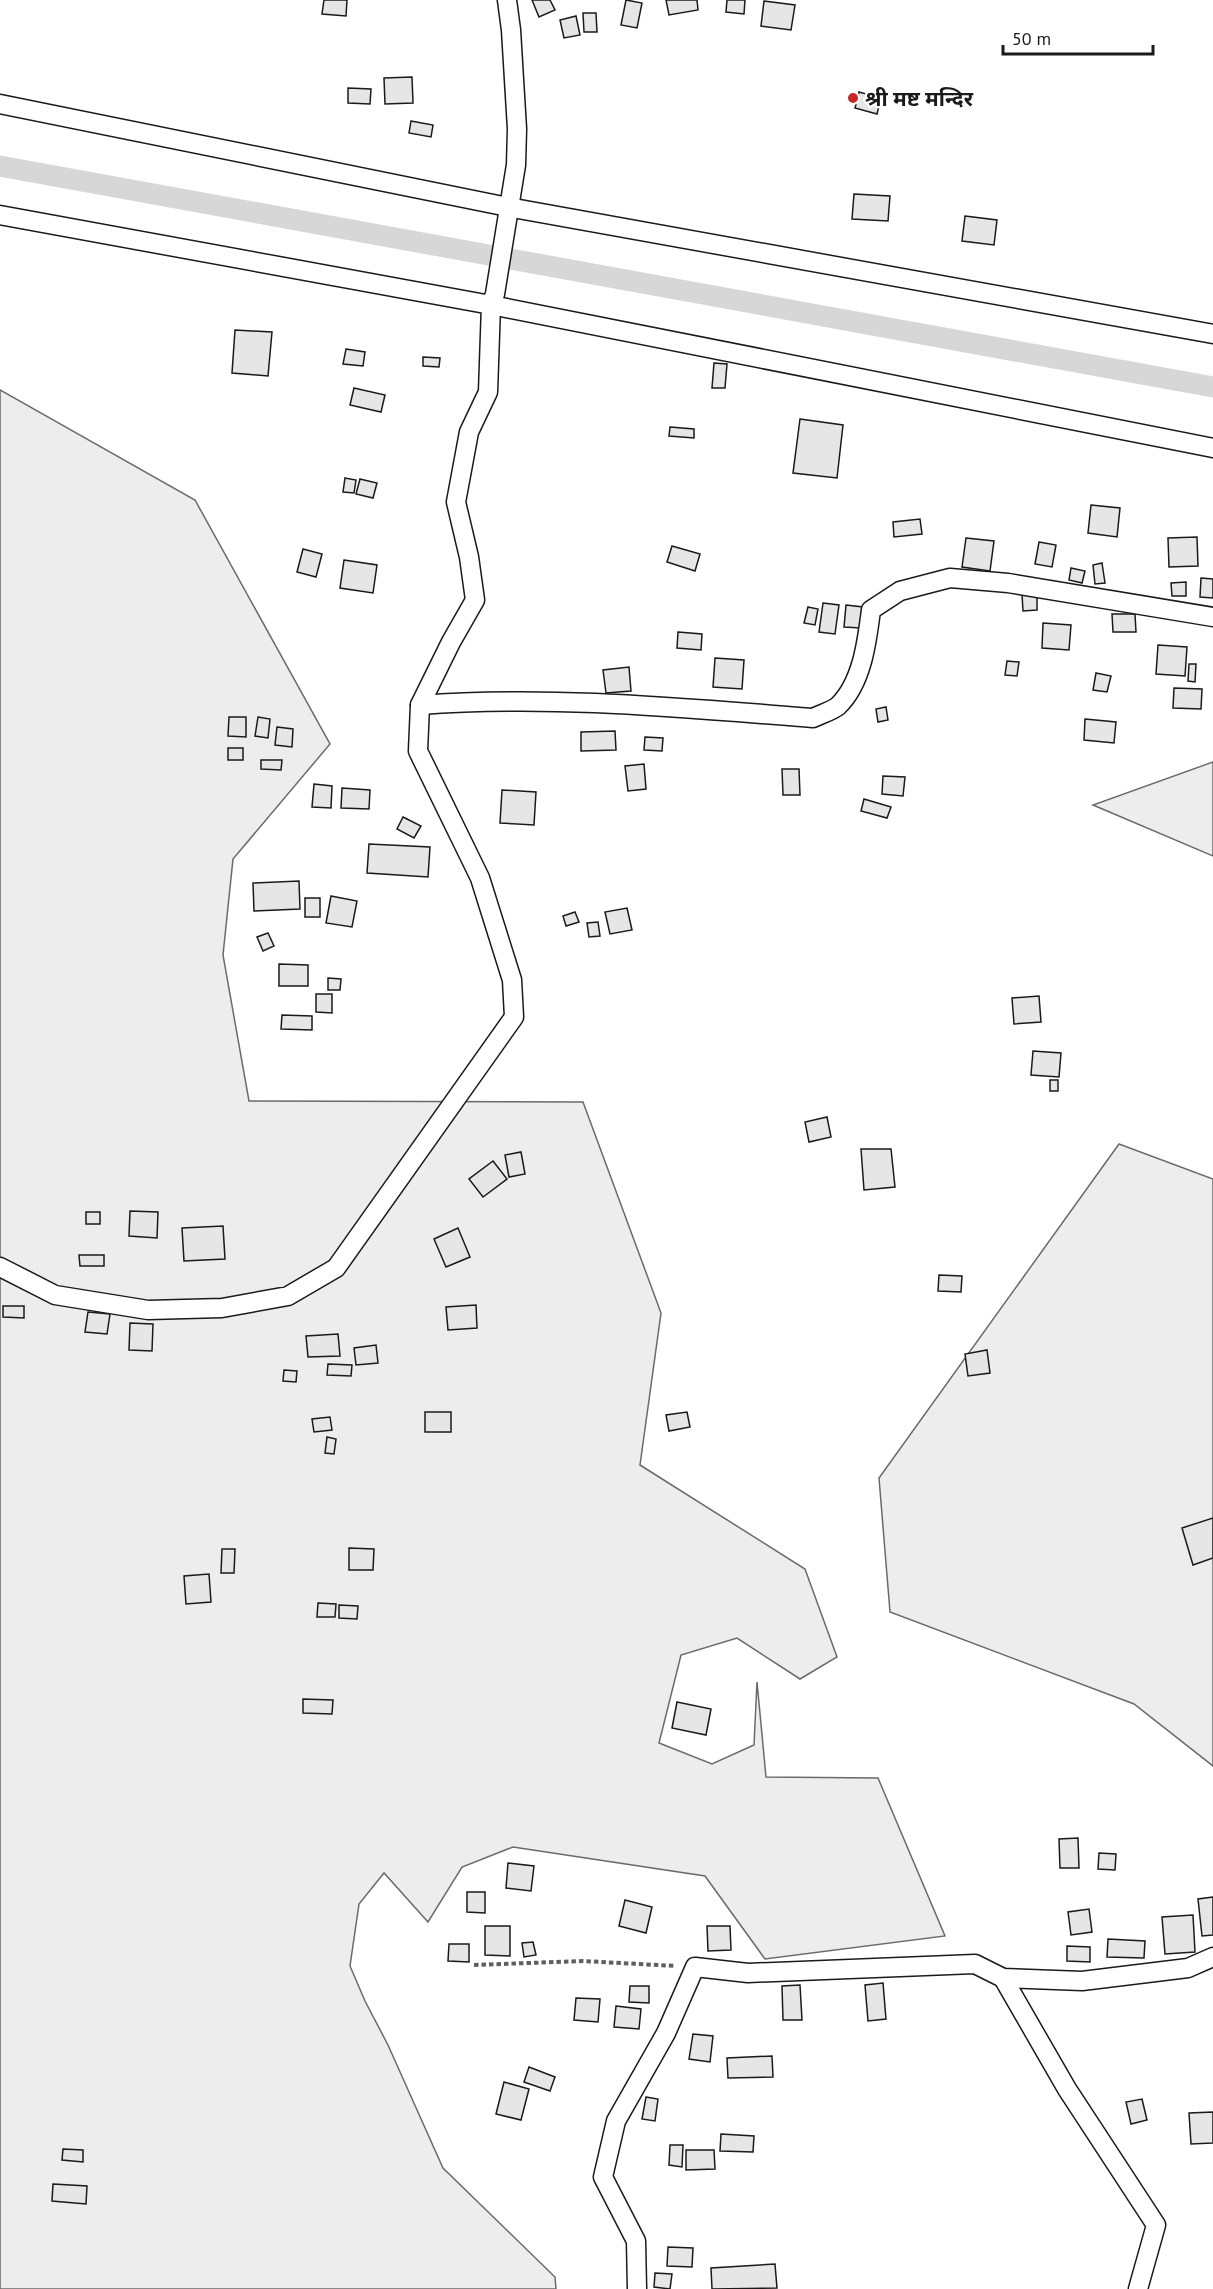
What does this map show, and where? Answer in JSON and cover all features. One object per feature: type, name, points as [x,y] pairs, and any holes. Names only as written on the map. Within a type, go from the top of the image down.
[{"type":"street","points":[[0,1267],[55,1295],[148,1310],[222,1308],[288,1296],[336,1268],[514,1017],[512,980],[480,878],[418,751],[420,705],[475,600],[456,502],[468,432],[488,392],[493,299],[516,165],[517,129],[507,0]]},
{"type":"street","points":[[0,105],[508,213],[1213,334]]},
{"type":"street","points":[[0,215],[493,299],[1213,448]]},
{"type":"street","points":[[420,705],[473,701],[634,705],[813,718],[837,707],[853,687],[867,642],[871,610],[900,591],[950,578],[1019,585],[1213,617]]},
{"type":"street","points":[[637,2289],[636,2241],[603,2177],[616,2121],[666,2033],[695,1967],[748,1973],[975,1964],[1003,1978],[1082,1981],[1188,1968],[1213,1957]]},
{"type":"street","points":[[1003,1978],[1067,2089],[1156,2226],[1138,2289]]},
{"type":"path","points":[[474,1965],[583,1961],[695,1967]]},
{"type":"shaded area","points":[[0,390],[195,500],[330,744],[233,859],[223,955],[249,1101],[583,1102],[661,1313],[640,1465],[805,1569],[837,1657],[800,1679],[737,1638],[681,1655],[659,1743],[712,1764],[754,1745],[757,1682],[766,1777],[878,1778],[945,1936],[765,1959],[705,1876],[513,1847],[462,1867],[428,1922],[384,1873],[359,1904],[350,1966],[443,2168],[555,2277],[556,2289],[0,2289]]},
{"type":"shaded area","points":[[1213,762],[1213,856],[1093,805]]},
{"type":"shaded area","points":[[1119,1144],[1213,1179],[1213,1766],[1134,1704],[890,1612],[879,1478]]},
{"type":"building","points":[[324,0],[347,0],[346,16],[322,14]]},
{"type":"building","points":[[532,0],[550,0],[555,10],[539,17]]},
{"type":"building","points":[[626,0],[642,3],[637,28],[621,25]]},
{"type":"building","points":[[666,0],[697,0],[698,10],[669,15]]},
{"type":"building","points":[[727,0],[745,0],[744,14],[726,12]]},
{"type":"building","points":[[764,1],[795,5],[791,30],[761,26]]},
{"type":"building","points":[[583,13],[596,13],[597,32],[584,32]]},
{"type":"building","points":[[576,16],[580,35],[564,38],[560,20]]},
{"type":"building","points":[[412,77],[413,103],[385,104],[384,78]]},
{"type":"building","points":[[348,88],[371,89],[370,104],[348,103]]},
{"type":"building","points":[[859,92],[881,98],[877,114],[855,108]]},
{"type":"building","points":[[411,121],[433,125],[431,137],[409,133]]},
{"type":"building","points":[[854,194],[890,196],[888,221],[852,219]]},
{"type":"building","points":[[965,216],[997,220],[994,245],[962,241]]},
{"type":"building","points":[[235,330],[272,332],[268,376],[232,373]]},
{"type":"building","points":[[346,349],[365,352],[363,366],[343,364]]},
{"type":"building","points":[[423,357],[440,358],[439,367],[423,366]]},
{"type":"building","points":[[714,363],[727,364],[725,388],[712,388]]},
{"type":"building","points":[[354,388],[385,395],[381,412],[350,405]]},
{"type":"building","points":[[800,419],[843,425],[837,478],[793,473]]},
{"type":"building","points":[[670,427],[694,429],[694,438],[669,436]]},
{"type":"building","points":[[345,478],[356,480],[354,493],[343,492]]},
{"type":"building","points":[[360,479],[377,483],[373,498],[356,494]]},
{"type":"building","points":[[1091,505],[1120,508],[1117,537],[1088,533]]},
{"type":"building","points":[[920,519],[922,534],[894,537],[893,522]]},
{"type":"building","points":[[1197,537],[1198,566],[1169,567],[1168,538]]},
{"type":"building","points":[[966,538],[994,541],[990,571],[962,567]]},
{"type":"building","points":[[1039,542],[1056,545],[1052,567],[1035,564]]},
{"type":"building","points":[[672,546],[700,554],[695,571],[667,562]]},
{"type":"building","points":[[303,549],[322,554],[316,577],[297,572]]},
{"type":"building","points":[[344,560],[377,565],[373,593],[340,588]]},
{"type":"building","points":[[1102,563],[1105,583],[1095,584],[1093,565]]},
{"type":"building","points":[[1071,568],[1085,571],[1082,583],[1069,580]]},
{"type":"building","points":[[1201,578],[1213,579],[1213,598],[1200,597]]},
{"type":"building","points":[[1186,582],[1186,596],[1172,596],[1171,583]]},
{"type":"building","points":[[1037,593],[1037,610],[1023,611],[1022,594]]},
{"type":"building","points":[[823,603],[839,605],[835,634],[819,632]]},
{"type":"building","points":[[846,605],[863,607],[861,628],[844,627]]},
{"type":"building","points":[[808,607],[818,609],[815,625],[804,623]]},
{"type":"building","points":[[1112,614],[1135,614],[1136,632],[1113,632]]},
{"type":"building","points":[[1043,623],[1071,625],[1069,650],[1042,648]]},
{"type":"building","points":[[678,632],[702,634],[701,650],[677,648]]},
{"type":"building","points":[[1158,645],[1187,647],[1185,676],[1156,674]]},
{"type":"building","points":[[715,658],[744,660],[742,689],[713,687]]},
{"type":"building","points":[[1007,661],[1019,662],[1017,676],[1005,675]]},
{"type":"building","points":[[1189,664],[1196,664],[1195,682],[1188,681]]},
{"type":"building","points":[[629,667],[631,691],[606,693],[603,670]]},
{"type":"building","points":[[1096,673],[1111,676],[1107,692],[1093,690]]},
{"type":"building","points":[[1174,688],[1202,689],[1201,709],[1173,708]]},
{"type":"building","points":[[886,707],[888,720],[878,722],[876,709]]},
{"type":"building","points":[[229,717],[246,717],[246,737],[228,736]]},
{"type":"building","points":[[258,717],[270,719],[268,738],[255,736]]},
{"type":"building","points":[[1085,719],[1116,722],[1114,743],[1084,740]]},
{"type":"building","points":[[277,727],[293,729],[292,747],[275,745]]},
{"type":"building","points":[[615,731],[616,750],[581,751],[581,732]]},
{"type":"building","points":[[645,737],[663,738],[662,751],[644,750]]},
{"type":"building","points":[[228,748],[243,748],[243,760],[228,760]]},
{"type":"building","points":[[261,760],[282,760],[281,770],[261,769]]},
{"type":"building","points":[[644,764],[646,789],[628,791],[625,766]]},
{"type":"building","points":[[782,769],[799,769],[800,795],[783,795]]},
{"type":"building","points":[[883,776],[905,777],[903,796],[882,794]]},
{"type":"building","points":[[314,784],[332,786],[331,808],[312,807]]},
{"type":"building","points":[[342,788],[370,790],[369,809],[341,808]]},
{"type":"building","points":[[502,790],[536,792],[534,825],[500,823]]},
{"type":"building","points":[[864,799],[891,807],[887,818],[861,811]]},
{"type":"building","points":[[403,817],[421,826],[414,838],[397,829]]},
{"type":"building","points":[[369,844],[430,847],[428,877],[367,873]]},
{"type":"building","points":[[299,881],[300,909],[254,911],[253,883]]},
{"type":"building","points":[[331,896],[357,901],[352,927],[326,923]]},
{"type":"building","points":[[305,898],[320,898],[320,917],[305,917]]},
{"type":"building","points":[[627,908],[632,930],[610,934],[605,912]]},
{"type":"building","points":[[575,912],[579,922],[566,926],[563,916]]},
{"type":"building","points":[[598,922],[600,936],[589,937],[587,923]]},
{"type":"building","points":[[268,933],[274,946],[263,951],[257,937]]},
{"type":"building","points":[[279,964],[308,965],[308,986],[279,986]]},
{"type":"building","points":[[328,978],[341,979],[340,990],[328,990]]},
{"type":"building","points":[[316,994],[332,994],[332,1013],[316,1012]]},
{"type":"building","points":[[1039,996],[1041,1022],[1014,1024],[1012,998]]},
{"type":"building","points":[[282,1015],[312,1016],[312,1030],[281,1029]]},
{"type":"building","points":[[1033,1051],[1061,1053],[1059,1077],[1031,1075]]},
{"type":"building","points":[[1050,1080],[1058,1080],[1058,1091],[1050,1091]]},
{"type":"building","points":[[827,1117],[831,1137],[809,1142],[805,1122]]},
{"type":"building","points":[[861,1149],[891,1149],[895,1187],[864,1190]]},
{"type":"building","points":[[521,1152],[525,1174],[509,1177],[505,1155]]},
{"type":"building","points":[[493,1161],[507,1179],[483,1197],[469,1179]]},
{"type":"building","points":[[130,1211],[158,1212],[157,1238],[129,1236]]},
{"type":"building","points":[[86,1212],[100,1212],[100,1224],[86,1224]]},
{"type":"building","points":[[223,1226],[225,1259],[184,1261],[182,1228]]},
{"type":"building","points":[[458,1228],[470,1257],[446,1267],[434,1239]]},
{"type":"building","points":[[79,1255],[104,1255],[104,1266],[80,1266]]},
{"type":"building","points":[[939,1275],[962,1276],[961,1292],[938,1291]]},
{"type":"building","points":[[476,1305],[477,1328],[448,1330],[446,1307]]},
{"type":"building","points":[[3,1306],[24,1306],[24,1318],[3,1317]]},
{"type":"building","points":[[88,1312],[110,1314],[107,1334],[85,1332]]},
{"type":"building","points":[[130,1323],[153,1324],[152,1351],[129,1350]]},
{"type":"building","points":[[338,1334],[340,1356],[308,1357],[306,1336]]},
{"type":"building","points":[[376,1345],[378,1363],[356,1365],[354,1348]]},
{"type":"building","points":[[987,1350],[990,1373],[968,1376],[965,1354]]},
{"type":"building","points":[[328,1364],[352,1365],[351,1376],[327,1375]]},
{"type":"building","points":[[284,1370],[297,1371],[296,1382],[283,1381]]},
{"type":"building","points":[[425,1412],[451,1412],[451,1432],[425,1432]]},
{"type":"building","points":[[687,1412],[690,1427],[669,1431],[666,1415]]},
{"type":"building","points":[[330,1417],[332,1430],[314,1432],[312,1419]]},
{"type":"building","points":[[327,1437],[336,1439],[334,1454],[325,1453]]},
{"type":"building","points":[[1213,1518],[1213,1558],[1193,1565],[1182,1528]]},
{"type":"building","points":[[349,1548],[374,1549],[373,1570],[349,1570]]},
{"type":"building","points":[[222,1549],[235,1549],[234,1573],[221,1573]]},
{"type":"building","points":[[209,1574],[211,1602],[186,1604],[184,1576]]},
{"type":"building","points":[[318,1603],[336,1604],[335,1617],[317,1617]]},
{"type":"building","points":[[339,1605],[358,1606],[357,1619],[339,1618]]},
{"type":"building","points":[[303,1699],[333,1700],[332,1714],[303,1713]]},
{"type":"building","points":[[677,1702],[711,1709],[706,1735],[672,1728]]},
{"type":"building","points":[[1078,1838],[1079,1868],[1060,1868],[1059,1839]]},
{"type":"building","points":[[1099,1853],[1116,1854],[1115,1870],[1098,1869]]},
{"type":"building","points":[[508,1863],[534,1866],[531,1891],[506,1888]]},
{"type":"building","points":[[467,1892],[485,1892],[485,1913],[467,1912]]},
{"type":"building","points":[[1213,1897],[1213,1935],[1202,1936],[1198,1899]]},
{"type":"building","points":[[625,1900],[652,1907],[646,1933],[619,1926]]},
{"type":"building","points":[[1089,1909],[1092,1932],[1071,1935],[1068,1912]]},
{"type":"building","points":[[1193,1915],[1195,1952],[1165,1954],[1162,1917]]},
{"type":"building","points":[[485,1926],[510,1926],[510,1956],[485,1955]]},
{"type":"building","points":[[707,1926],[730,1926],[731,1950],[708,1951]]},
{"type":"building","points":[[1108,1939],[1145,1941],[1144,1958],[1107,1957]]},
{"type":"building","points":[[533,1942],[536,1955],[524,1957],[522,1943]]},
{"type":"building","points":[[449,1944],[469,1944],[469,1962],[448,1961]]},
{"type":"building","points":[[1067,1946],[1090,1947],[1090,1962],[1067,1961]]},
{"type":"building","points":[[883,1983],[886,2019],[868,2021],[865,1985]]},
{"type":"building","points":[[800,1985],[802,2020],[783,2020],[782,1986]]},
{"type":"building","points":[[630,1986],[649,1986],[649,2003],[629,2002]]},
{"type":"building","points":[[576,1998],[600,1999],[598,2022],[574,2020]]},
{"type":"building","points":[[616,2006],[641,2009],[639,2029],[614,2027]]},
{"type":"building","points":[[693,2034],[713,2036],[710,2062],[689,2059]]},
{"type":"building","points":[[772,2056],[773,2077],[728,2078],[727,2058]]},
{"type":"building","points":[[529,2067],[555,2077],[550,2091],[524,2082]]},
{"type":"building","points":[[504,2082],[529,2089],[521,2120],[496,2114]]},
{"type":"building","points":[[646,2097],[658,2099],[655,2121],[642,2119]]},
{"type":"building","points":[[1142,2099],[1147,2120],[1131,2124],[1126,2102]]},
{"type":"building","points":[[1213,2112],[1213,2143],[1191,2144],[1189,2113]]},
{"type":"building","points":[[721,2134],[754,2136],[753,2152],[720,2151]]},
{"type":"building","points":[[670,2145],[683,2145],[682,2167],[669,2165]]},
{"type":"building","points":[[63,2149],[83,2150],[83,2162],[62,2160]]},
{"type":"building","points":[[686,2150],[714,2150],[715,2169],[686,2170]]},
{"type":"building","points":[[53,2184],[87,2186],[86,2204],[52,2201]]},
{"type":"building","points":[[668,2247],[693,2248],[692,2267],[667,2266]]},
{"type":"building","points":[[775,2264],[777,2288],[712,2289],[711,2268]]},
{"type":"building","points":[[655,2273],[672,2274],[670,2289],[654,2287]]},
{"type":"waterway","points":[[0,166],[1213,387]]},
{"type":"place","name":"श्री मष्ट मन्दिर","points":[[853,98]]}]
